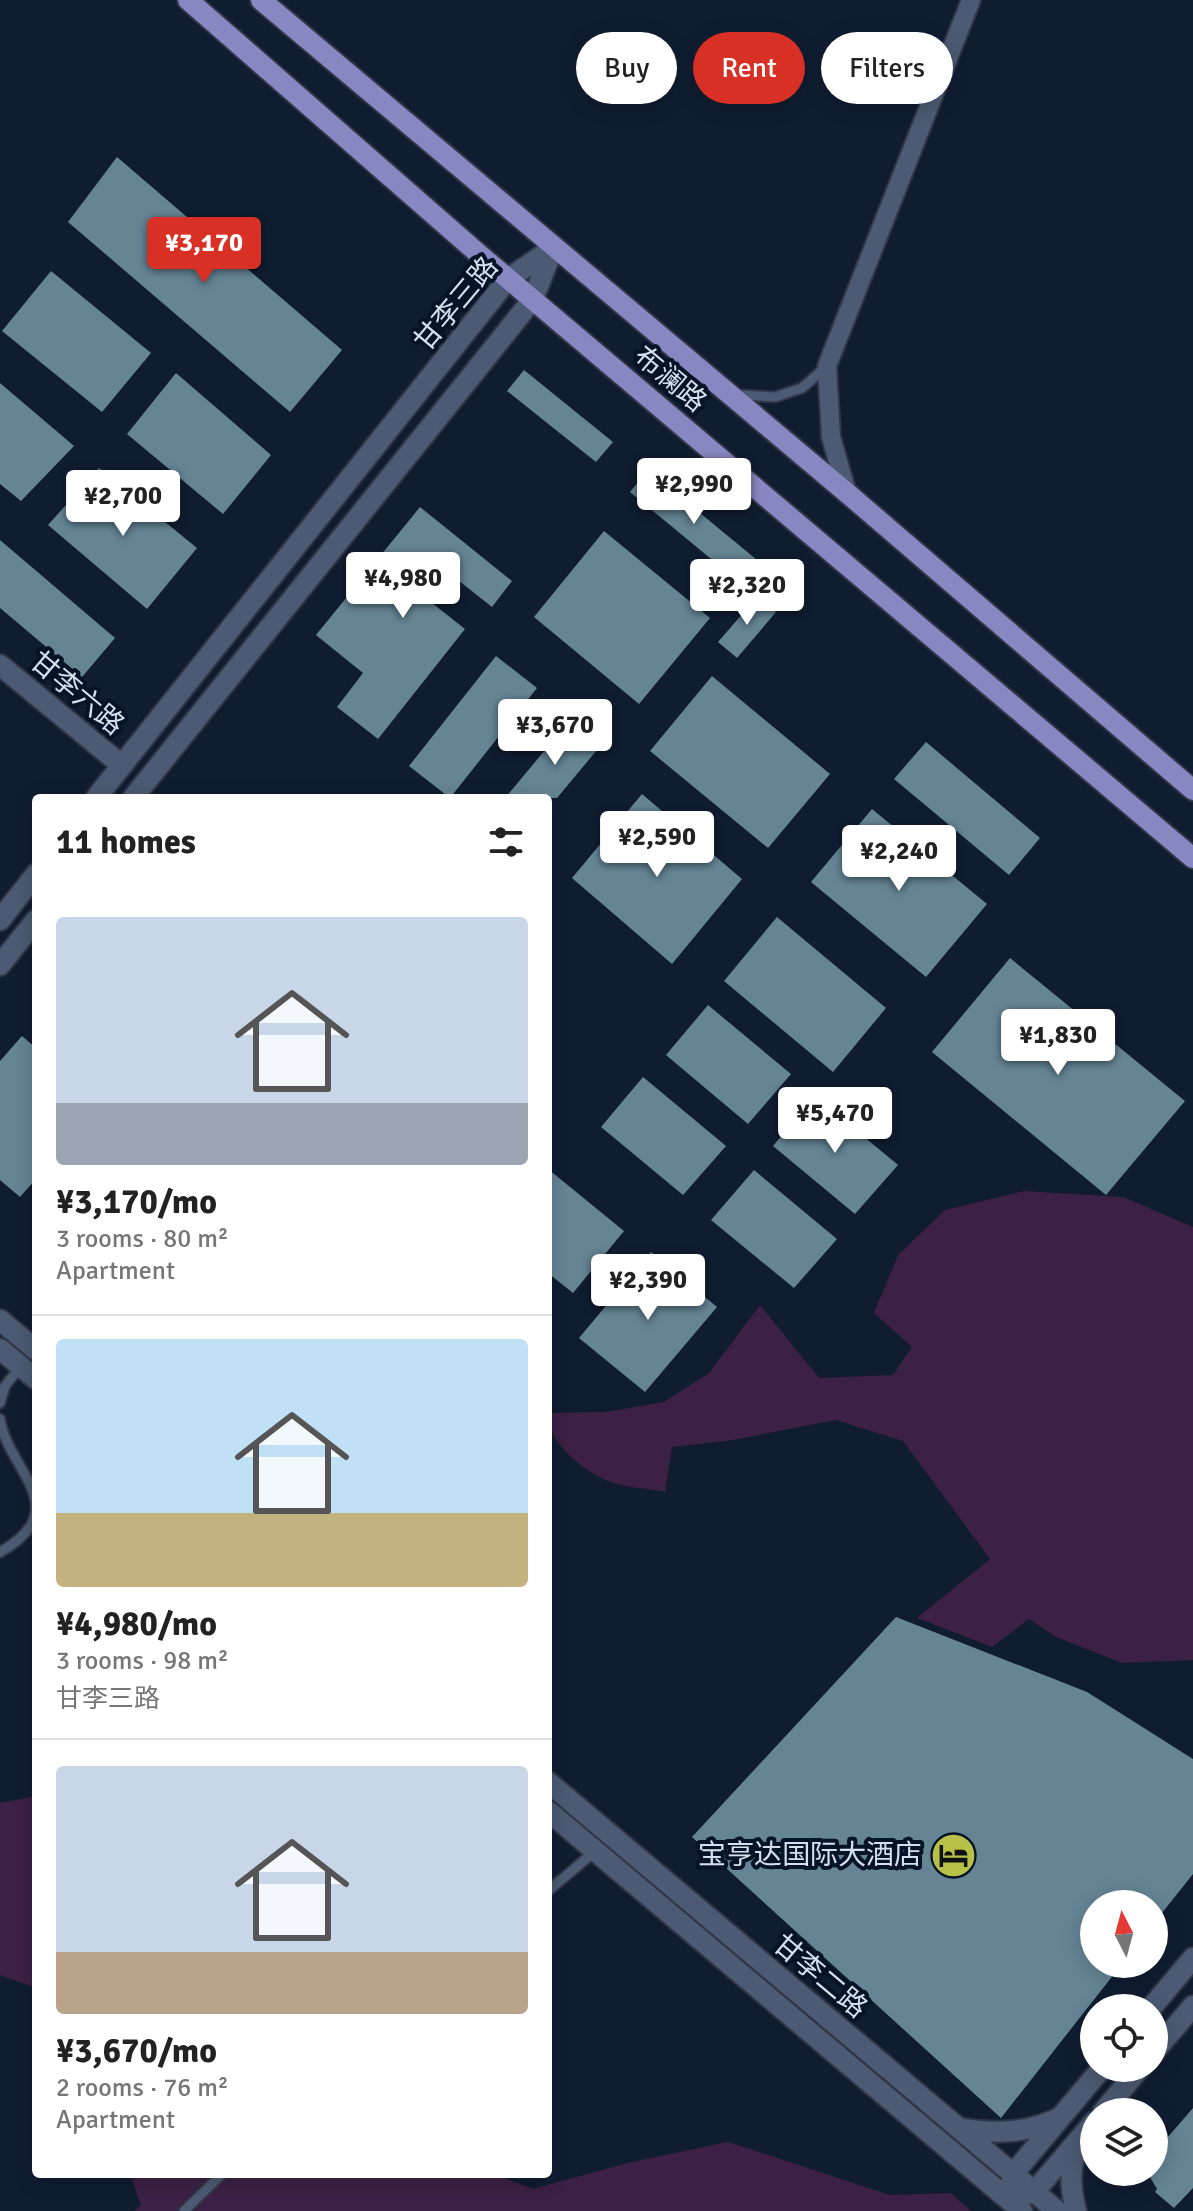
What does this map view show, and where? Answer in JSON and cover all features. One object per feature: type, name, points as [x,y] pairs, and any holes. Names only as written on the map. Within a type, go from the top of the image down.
[{"type":"main road","name":"布澜路","points":[[188,0],[508,279],[1193,858]]},
{"type":"main road","name":"布澜路","points":[[261,0],[847,493],[1193,790]]},
{"type":"street","points":[[847,493],[831,437],[827,366],[971,0]]},
{"type":"street","name":"甘李三路","points":[[99,794],[508,279],[553,248]]},
{"type":"street","name":"甘李三路","points":[[136,794],[533,299],[553,248]]},
{"type":"street","name":"甘李六路","points":[[0,665],[119,763]]},
{"type":"street","points":[[0,920],[32,879]]},
{"type":"street","points":[[0,965],[32,925]]},
{"type":"street","points":[[0,1320],[32,1347]]},
{"type":"street","points":[[0,1349],[28,1373]]},
{"type":"street","name":"甘李二路","points":[[552,1785],[1057,2211]]},
{"type":"street","name":"甘李二路","points":[[552,1814],[1016,2206]]},
{"type":"street","points":[[1163,1994],[1193,1958]]},
{"type":"street","points":[[1168,2035],[1193,2006]]},
{"type":"street","points":[[1016,2206],[1013,2174],[1090,2082]]},
{"type":"street","points":[[1115,2098],[1128,2082]]},
{"type":"street","points":[[957,2128],[987,2133],[1014,2132],[1039,2127],[1062,2116]]},
{"type":"street","points":[[1016,2206],[1034,2192],[1080,2138]]},
{"type":"street","points":[[1076,2211],[1070,2190],[1071,2165],[1080,2145]]},
{"type":"lane","points":[[722,390],[749,398],[775,397],[802,388],[827,366]]},
{"type":"lane","points":[[0,1403],[5,1386],[28,1373]]},
{"type":"lane","points":[[0,1419],[10,1447],[32,1487]]},
{"type":"lane","points":[[0,1552],[12,1545],[30,1527],[32,1521]]},
{"type":"lane","points":[[552,1888],[595,1851]]},
{"type":"lane","points":[[184,2211],[218,2178]]},
{"type":"shaded area","points":[[1024,1191],[1123,1197],[1193,1227],[1193,1660],[1122,1663],[1056,1637],[1029,1619],[992,1647],[917,1618],[990,1559],[903,1441],[836,1420],[733,1440],[672,1447],[665,1492],[621,1485],[598,1476],[568,1454],[554,1435],[552,1413],[606,1412],[664,1402],[709,1373],[760,1305],[819,1378],[893,1375],[912,1347],[874,1313],[898,1255],[945,1210]]},
{"type":"shaded area","points":[[32,1797],[32,1987],[0,1975],[0,1803]]},
{"type":"shaded area","points":[[728,2142],[890,2195],[951,2193],[971,2211],[134,2211],[141,2205],[131,2178],[505,2178],[533,2189],[627,2163]]},
{"type":"building","points":[[117,157],[342,350],[290,412],[68,222]]},
{"type":"building","points":[[51,271],[151,353],[102,412],[2,331]]},
{"type":"building","points":[[524,370],[613,442],[596,462],[507,391]]},
{"type":"building","points":[[176,373],[271,455],[223,514],[127,434]]},
{"type":"building","points":[[0,383],[74,446],[21,501],[0,484]]},
{"type":"building","points":[[99,468],[197,548],[147,609],[48,525]]},
{"type":"building","points":[[648,470],[757,560],[739,582],[630,492]]},
{"type":"building","points":[[420,507],[512,581],[492,607],[429,557],[408,584],[465,629],[378,739],[337,707],[363,673],[316,635]]},
{"type":"building","points":[[604,531],[710,618],[639,704],[534,617]]},
{"type":"building","points":[[0,540],[115,638],[82,677],[0,608]]},
{"type":"building","points":[[757,597],[776,612],[737,658],[718,642]]},
{"type":"building","points":[[496,656],[537,688],[453,794],[445,794],[409,766]]},
{"type":"building","points":[[712,676],[830,774],[768,848],[650,751]]},
{"type":"building","points":[[566,725],[597,750],[557,798],[552,798],[552,794],[508,794]]},
{"type":"building","points":[[926,742],[1040,838],[1009,875],[894,779]]},
{"type":"building","points":[[642,794],[742,879],[672,964],[572,878]]},
{"type":"building","points":[[872,809],[987,904],[926,977],[811,882]]},
{"type":"building","points":[[777,917],[886,1008],[833,1072],[724,981]]},
{"type":"building","points":[[1010,958],[1185,1101],[1106,1195],[932,1052]]},
{"type":"building","points":[[708,1005],[791,1074],[748,1124],[666,1055]]},
{"type":"building","points":[[22,1036],[32,1045],[32,1184],[20,1197],[0,1180],[0,1061]]},
{"type":"building","points":[[643,1077],[726,1146],[683,1195],[601,1127]]},
{"type":"building","points":[[815,1096],[898,1165],[855,1214],[773,1146]]},
{"type":"building","points":[[754,1170],[837,1239],[794,1288],[711,1220]]},
{"type":"building","points":[[552,1172],[624,1231],[573,1293],[552,1276]]},
{"type":"building","points":[[651,1252],[717,1307],[645,1392],[579,1338]]},
{"type":"building","name":"宝亨达国际大酒店","points":[[896,1617],[1087,1692],[1193,1759],[1193,1874],[1168,1905],[1168,1890],[1080,1890],[1080,1978],[1111,1978],[1098,1994],[1080,1994],[1080,2017],[1001,2118],[692,1837]]},
{"type":"building","points":[[1193,2108],[1193,2188],[1174,2208],[1155,2192],[1155,2186],[1168,2186],[1168,2137]]},
{"type":"place","name":"宝亨达国际大酒店","points":[[953,1855]]}]
